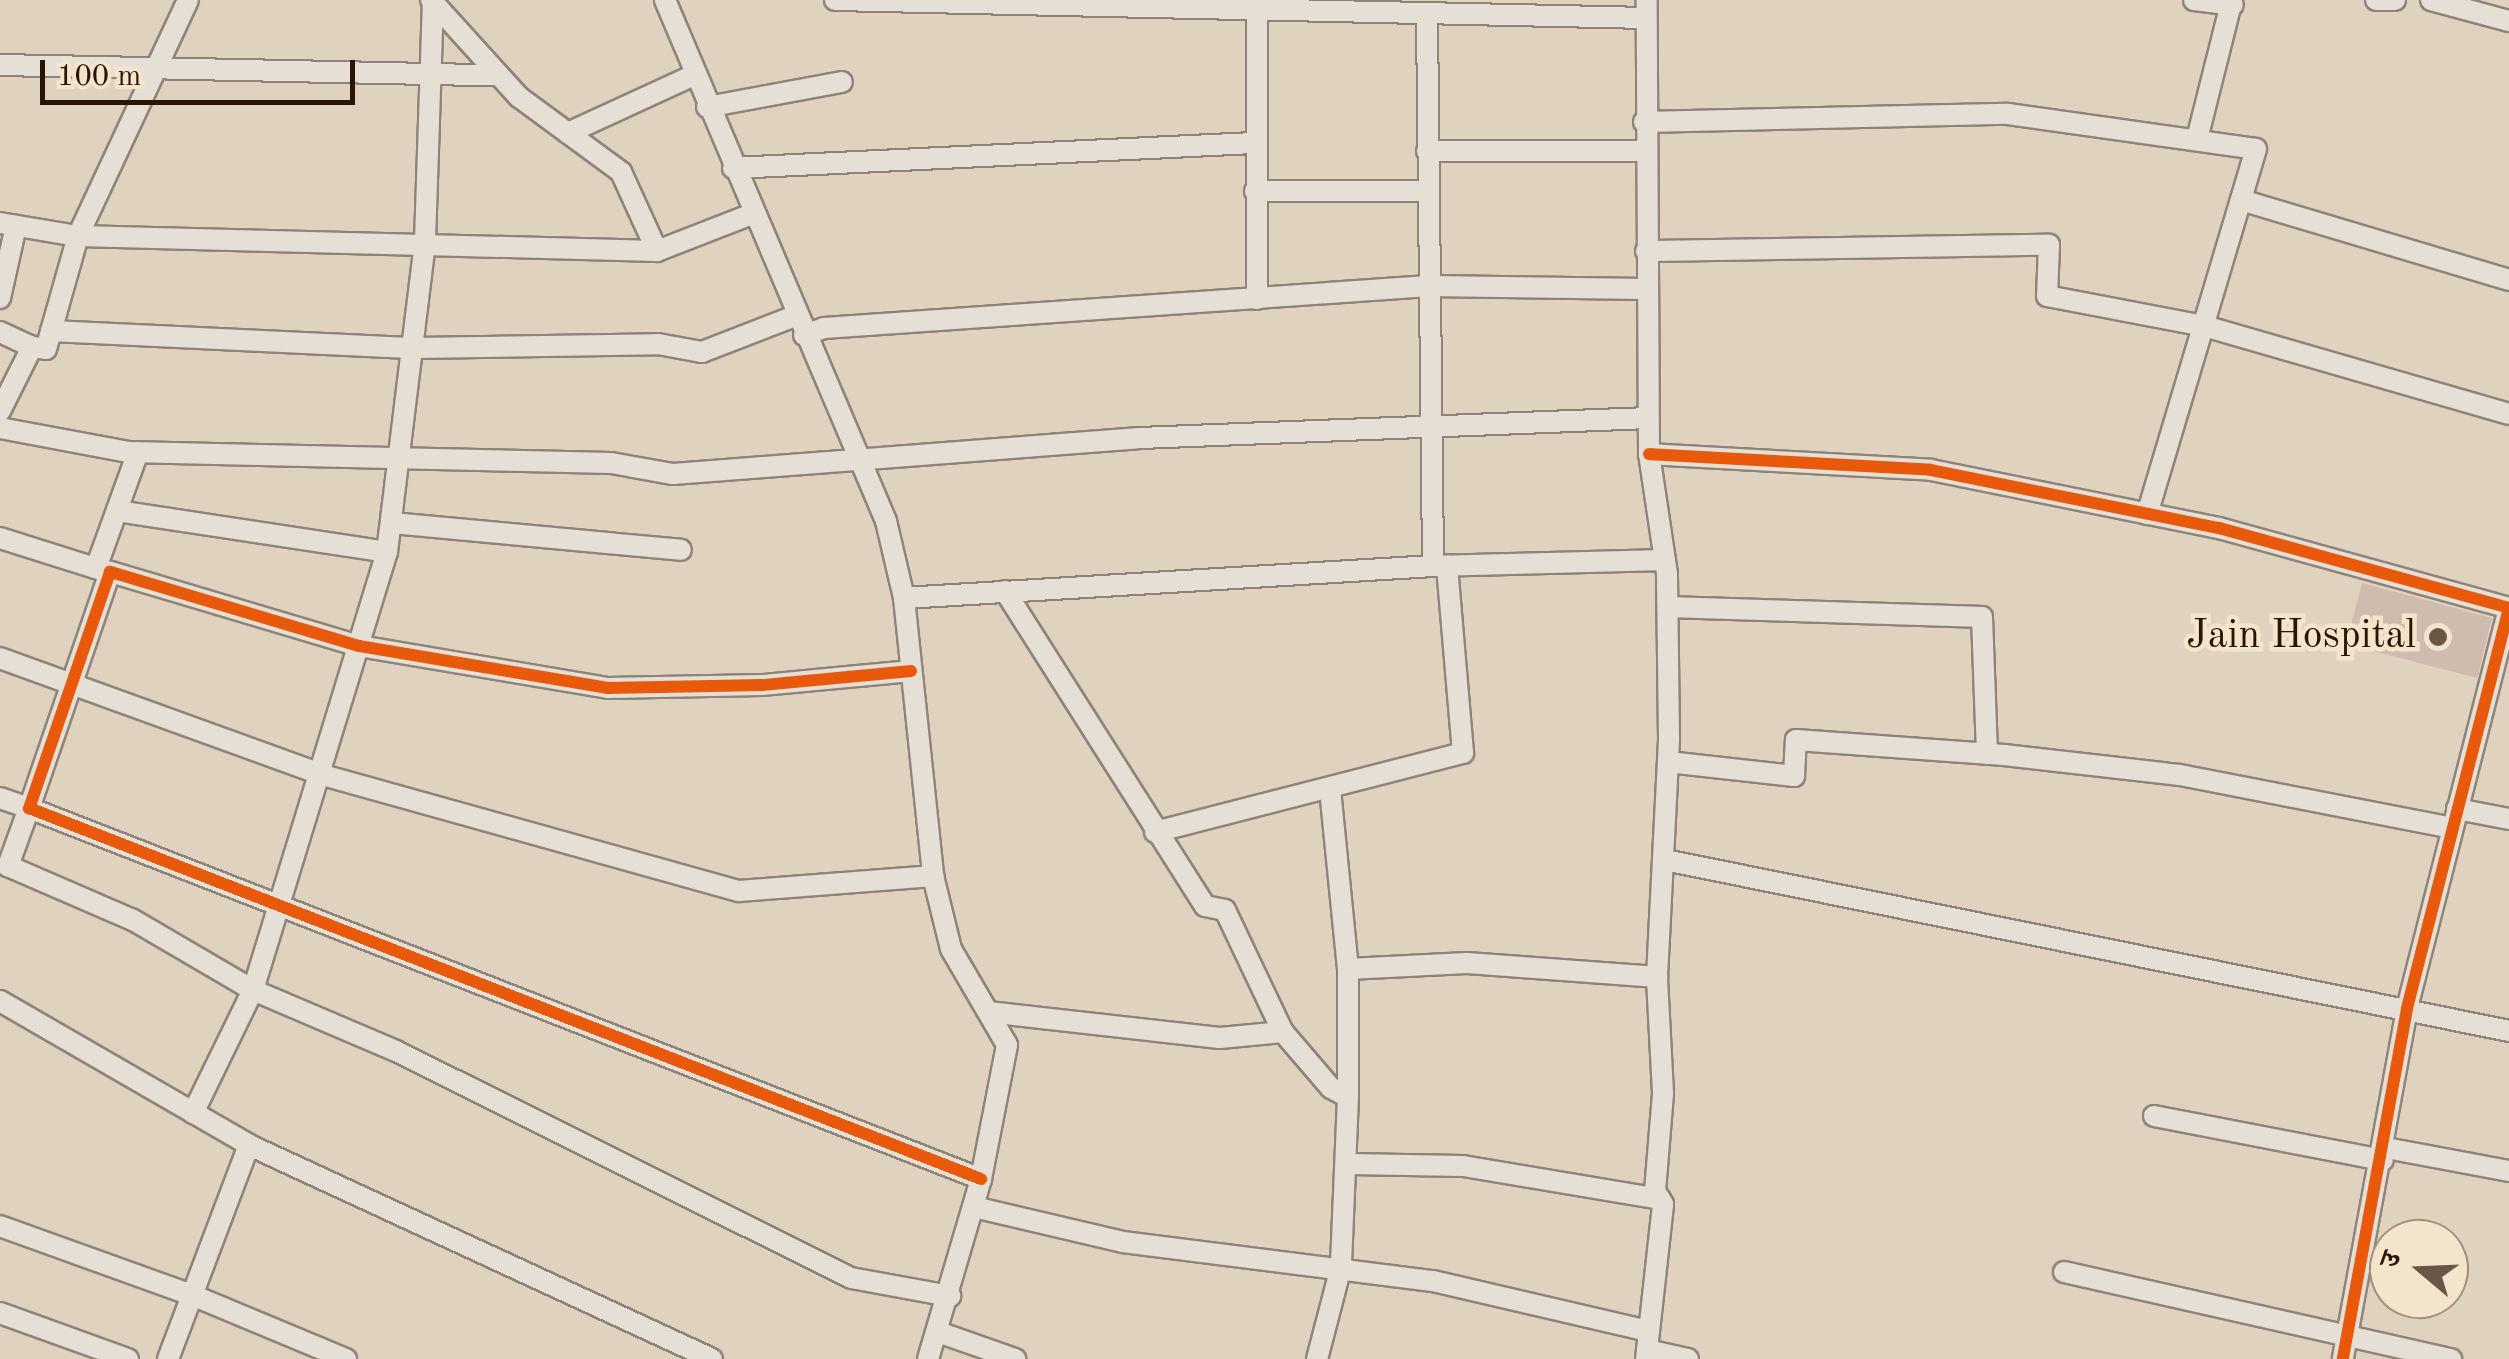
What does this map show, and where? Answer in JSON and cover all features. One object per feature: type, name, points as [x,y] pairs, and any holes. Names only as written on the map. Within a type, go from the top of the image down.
[{"type":"street","points":[[0,332],[46,349],[78,236],[188,0]]},
{"type":"street","points":[[664,0],[799,326],[863,456],[904,598],[933,876],[951,949],[1007,1045],[982,1179],[928,1359]]},
{"type":"street","points":[[835,0],[1256,9],[1426,17],[1646,9],[1648,454],[1665,560],[1668,607],[1666,860],[1657,977],[1663,1092],[1654,1191],[1660,1199],[1647,1347]]},
{"type":"street","points":[[2194,0],[2232,3],[2198,138]]},
{"type":"street","points":[[2376,0],[2395,0]]},
{"type":"street","points":[[2431,0],[2509,20]]},
{"type":"street","points":[[193,1113],[253,990],[322,775],[387,552],[403,460],[426,241],[432,1]]},
{"type":"street","points":[[432,1],[498,74],[568,134],[621,172],[656,251]]},
{"type":"street","points":[[1256,9],[1257,300]]},
{"type":"street","points":[[1155,832],[1463,753],[1440,566],[1431,422],[1426,17]]},
{"type":"street","points":[[0,65],[155,72],[498,74]]},
{"type":"street","points":[[568,134],[694,76]]},
{"type":"street","points":[[707,106],[842,82]]},
{"type":"street","points":[[1644,122],[2008,114],[2256,149],[2147,514]]},
{"type":"street","points":[[733,168],[1254,142]]},
{"type":"street","points":[[1428,151],[1645,151]]},
{"type":"street","points":[[1255,191],[1428,191]]},
{"type":"street","points":[[2241,200],[2509,280]]},
{"type":"street","points":[[0,298],[8,224],[78,236],[426,241],[656,251],[752,214]]},
{"type":"street","points":[[1646,250],[2048,245],[2047,296],[2204,326],[2509,414]]},
{"type":"street","points":[[51,331],[415,348],[658,344],[702,352],[799,326],[824,328],[1428,286],[1646,290]]},
{"type":"street","points":[[0,412],[6,387],[32,347]]},
{"type":"street","points":[[0,428],[138,452],[612,463],[673,474],[863,456],[1431,422],[1648,418]]},
{"type":"street","points":[[138,452],[116,511],[71,680],[29,808],[4,864],[133,920],[253,990],[396,1051],[851,1278],[950,1296]]},
{"type":"street","points":[[1648,454],[1931,470],[2147,514],[2509,608],[2407,1009],[2384,1154],[2343,1359]]},
{"type":"street","points":[[116,511],[387,552]]},
{"type":"street","points":[[392,523],[681,550]]},
{"type":"street","points":[[0,538],[359,646],[608,688],[762,685],[911,670]]},
{"type":"street","points":[[904,598],[1440,566],[1665,560]]},
{"type":"street","points":[[1005,590],[1205,906],[1225,910],[1283,1032],[1332,1088],[1348,1097]]},
{"type":"street","points":[[1668,607],[1982,617],[1987,754]]},
{"type":"street","points":[[0,658],[71,680],[322,775],[739,892],[933,876]]},
{"type":"street","points":[[1668,762],[1794,776],[1796,740],[1987,754],[2180,775],[2454,819],[2509,819]]},
{"type":"street","points":[[1317,1359],[1341,1267],[1348,1164],[1348,970],[1330,789]]},
{"type":"street","points":[[0,798],[282,902],[858,1136],[982,1179]]},
{"type":"street","points":[[1666,860],[2509,1031]]},
{"type":"street","points":[[1348,970],[1467,963],[1657,977]]},
{"type":"street","points":[[0,1002],[249,1145],[712,1359]]},
{"type":"street","points":[[988,1012],[1220,1038],[1283,1032]]},
{"type":"street","points":[[2154,1116],[2509,1171]]},
{"type":"street","points":[[168,1359],[249,1145]]},
{"type":"street","points":[[1348,1164],[1463,1166],[1660,1199]]},
{"type":"street","points":[[974,1207],[1122,1242],[1433,1281],[1688,1359]]},
{"type":"street","points":[[0,1226],[192,1294],[346,1359]]},
{"type":"street","points":[[2064,1272],[2450,1359]]},
{"type":"street","points":[[0,1313],[128,1359]]},
{"type":"street","points":[[938,1332],[1015,1359]]},
{"type":"building","points":[[2362,583],[2492,618],[2477,678],[2346,644]]},
{"type":"cycle path","points":[[1649,454],[1931,470],[2219,528],[2509,608],[2407,1009],[2343,1359]]},
{"type":"cycle path","points":[[911,671],[762,685],[608,688],[359,646],[110,572],[29,808],[981,1179]]},
{"type":"place","name":"Jain Hospital","points":[[2438,637]]}]
